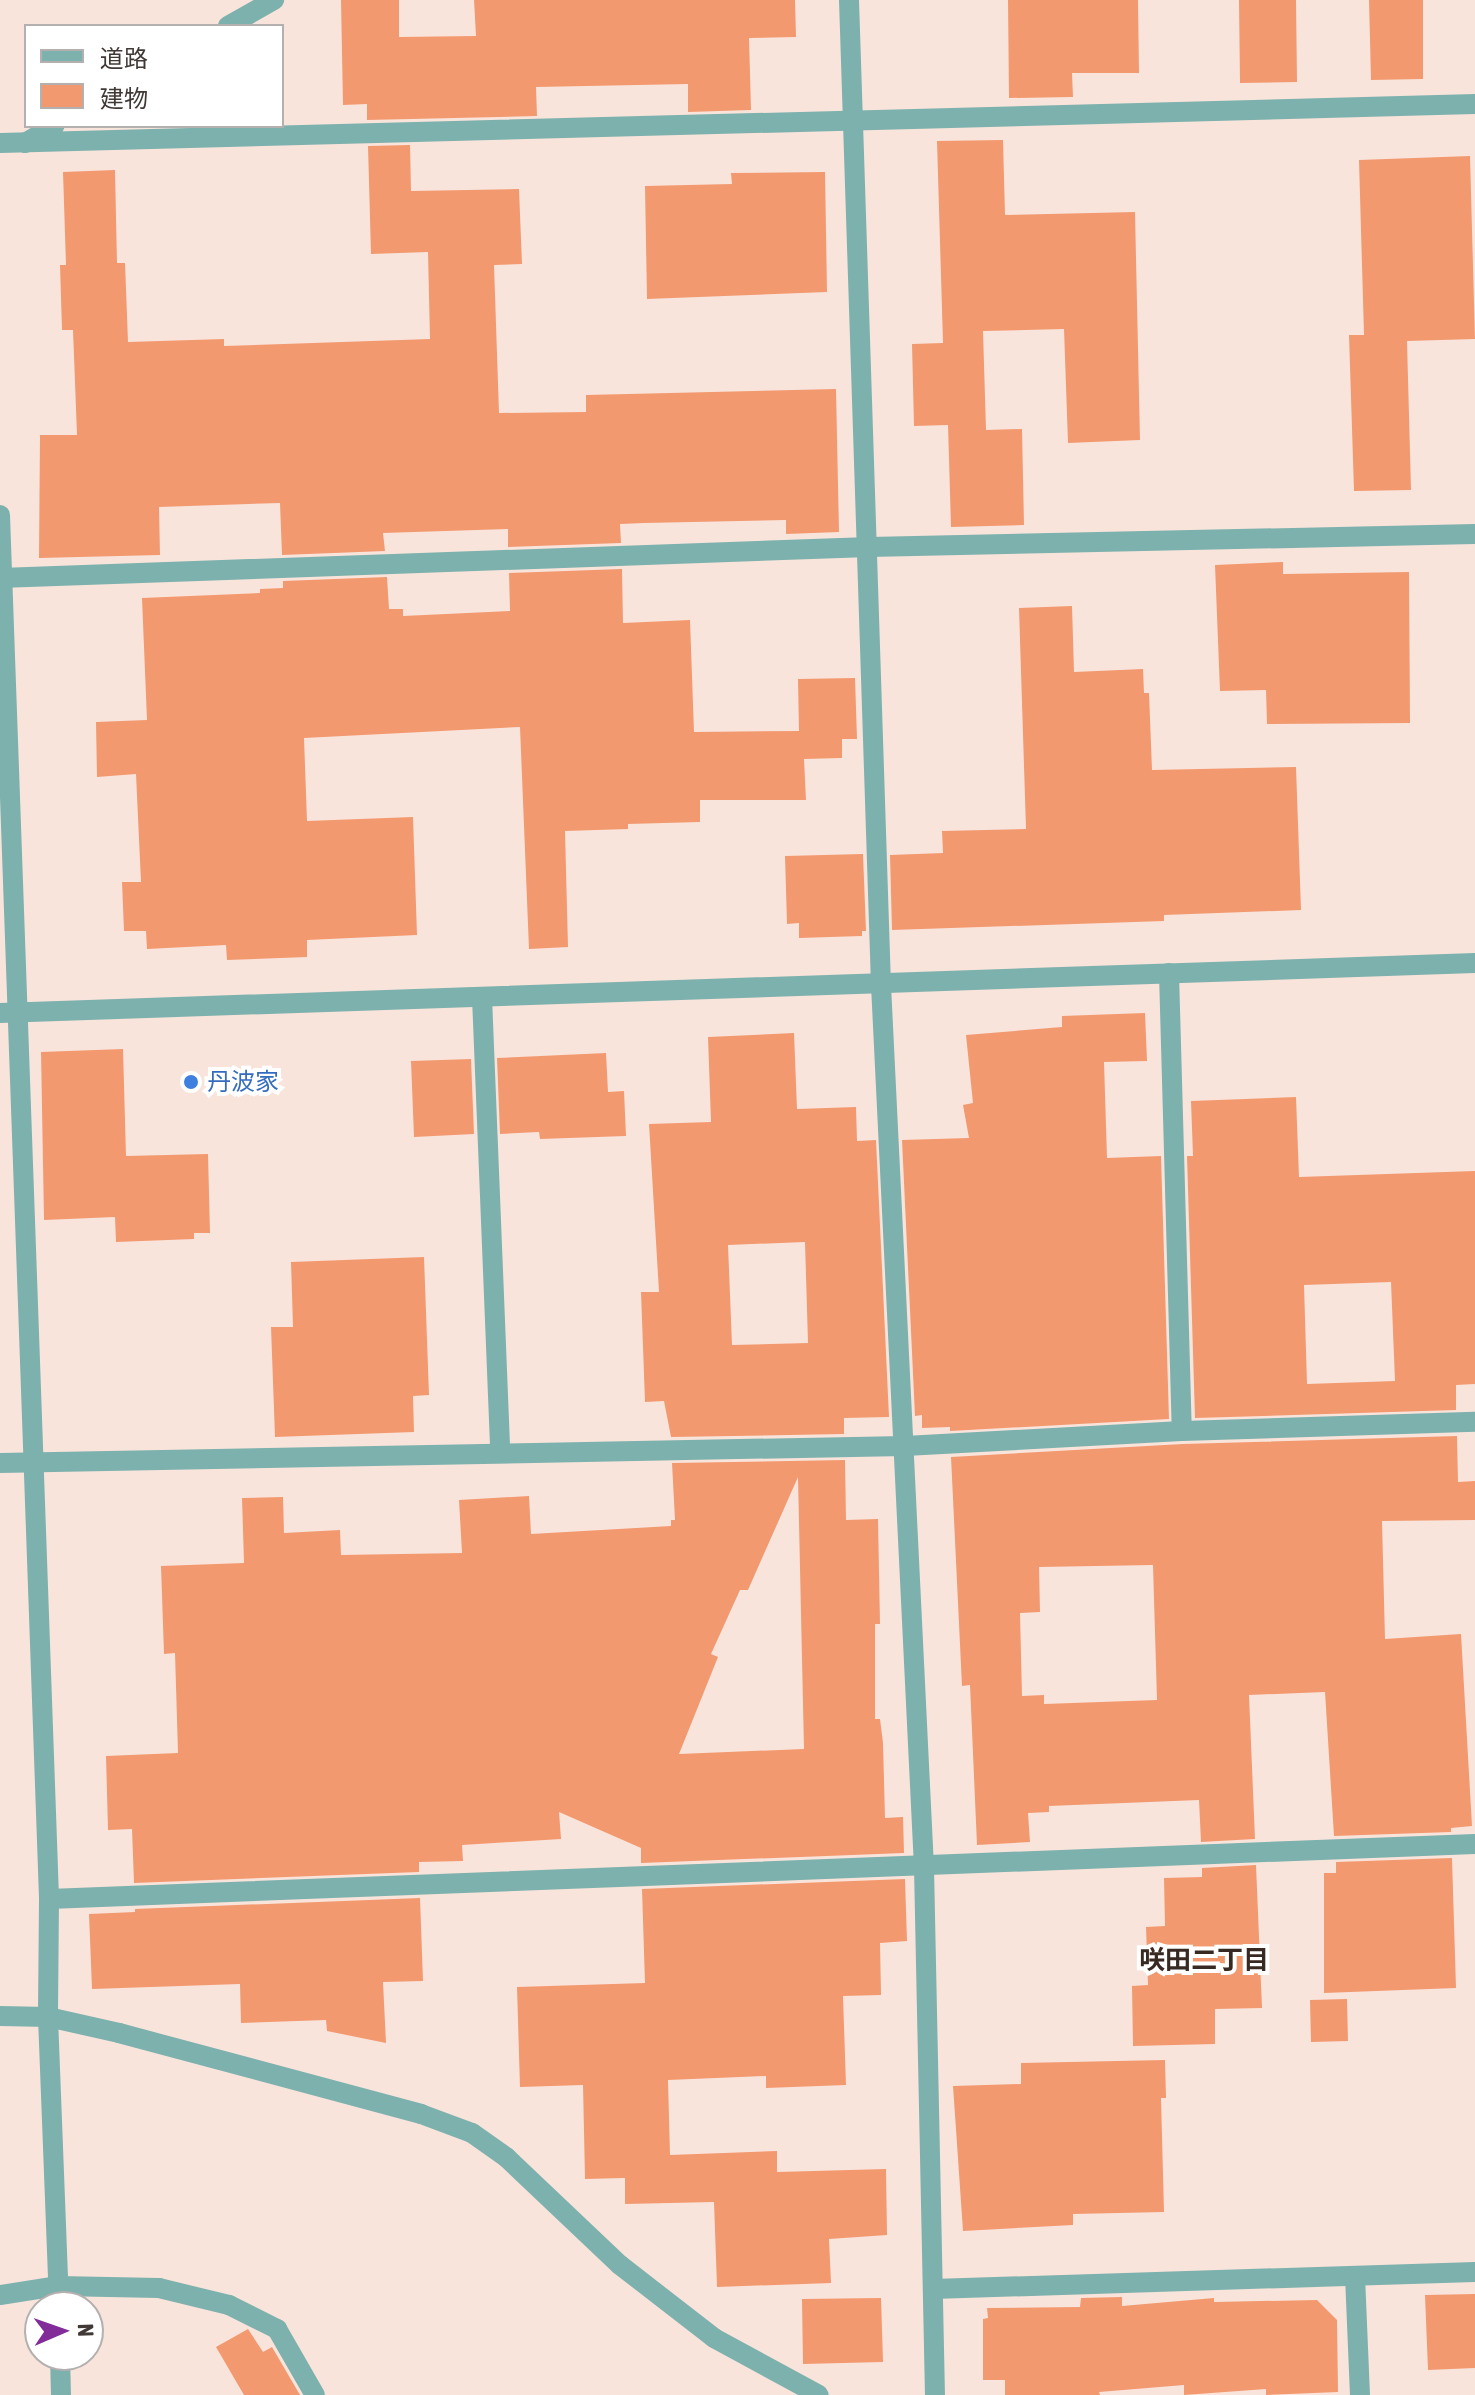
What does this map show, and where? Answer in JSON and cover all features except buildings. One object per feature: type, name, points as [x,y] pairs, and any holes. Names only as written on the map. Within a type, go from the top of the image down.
[{"type":"street","points":[[232,24],[274,0]]},
{"type":"street","points":[[849,0],[881,985],[924,1867],[935,2395]]},
{"type":"street","points":[[0,143],[1475,104]]},
{"type":"street","points":[[25,143],[51,128]]},
{"type":"street","points":[[0,515],[9,1013],[34,1462],[49,1899],[48,2017],[59,2291]]},
{"type":"street","points":[[1,578],[869,547],[1475,534]]},
{"type":"street","points":[[9,1013],[1475,963]]},
{"type":"street","points":[[1169,973],[1182,1431]]},
{"type":"street","points":[[482,997],[500,1451]]},
{"type":"street","points":[[0,1463],[500,1451],[905,1446],[1182,1431],[1475,1422]]},
{"type":"street","points":[[49,1899],[1475,1844]]},
{"type":"street","points":[[0,2016],[48,2017],[279,2075],[421,2114],[472,2133],[506,2157],[620,2265],[714,2338],[819,2395]]},
{"type":"street","points":[[933,2289],[1475,2272]]},
{"type":"street","points":[[1355,2276],[1360,2395]]},
{"type":"street","points":[[104,2293],[159,2288],[229,2305],[277,2329],[315,2395]]},
{"type":"street","points":[[0,2295],[24,2296]]},
{"type":"street","points":[[60,2371],[61,2395]]},
{"type":"place","name":"丹波家","points":[[191,1082]]},
{"type":"district","name":"咲田二丁目","points":[[1204,1961]]}]
